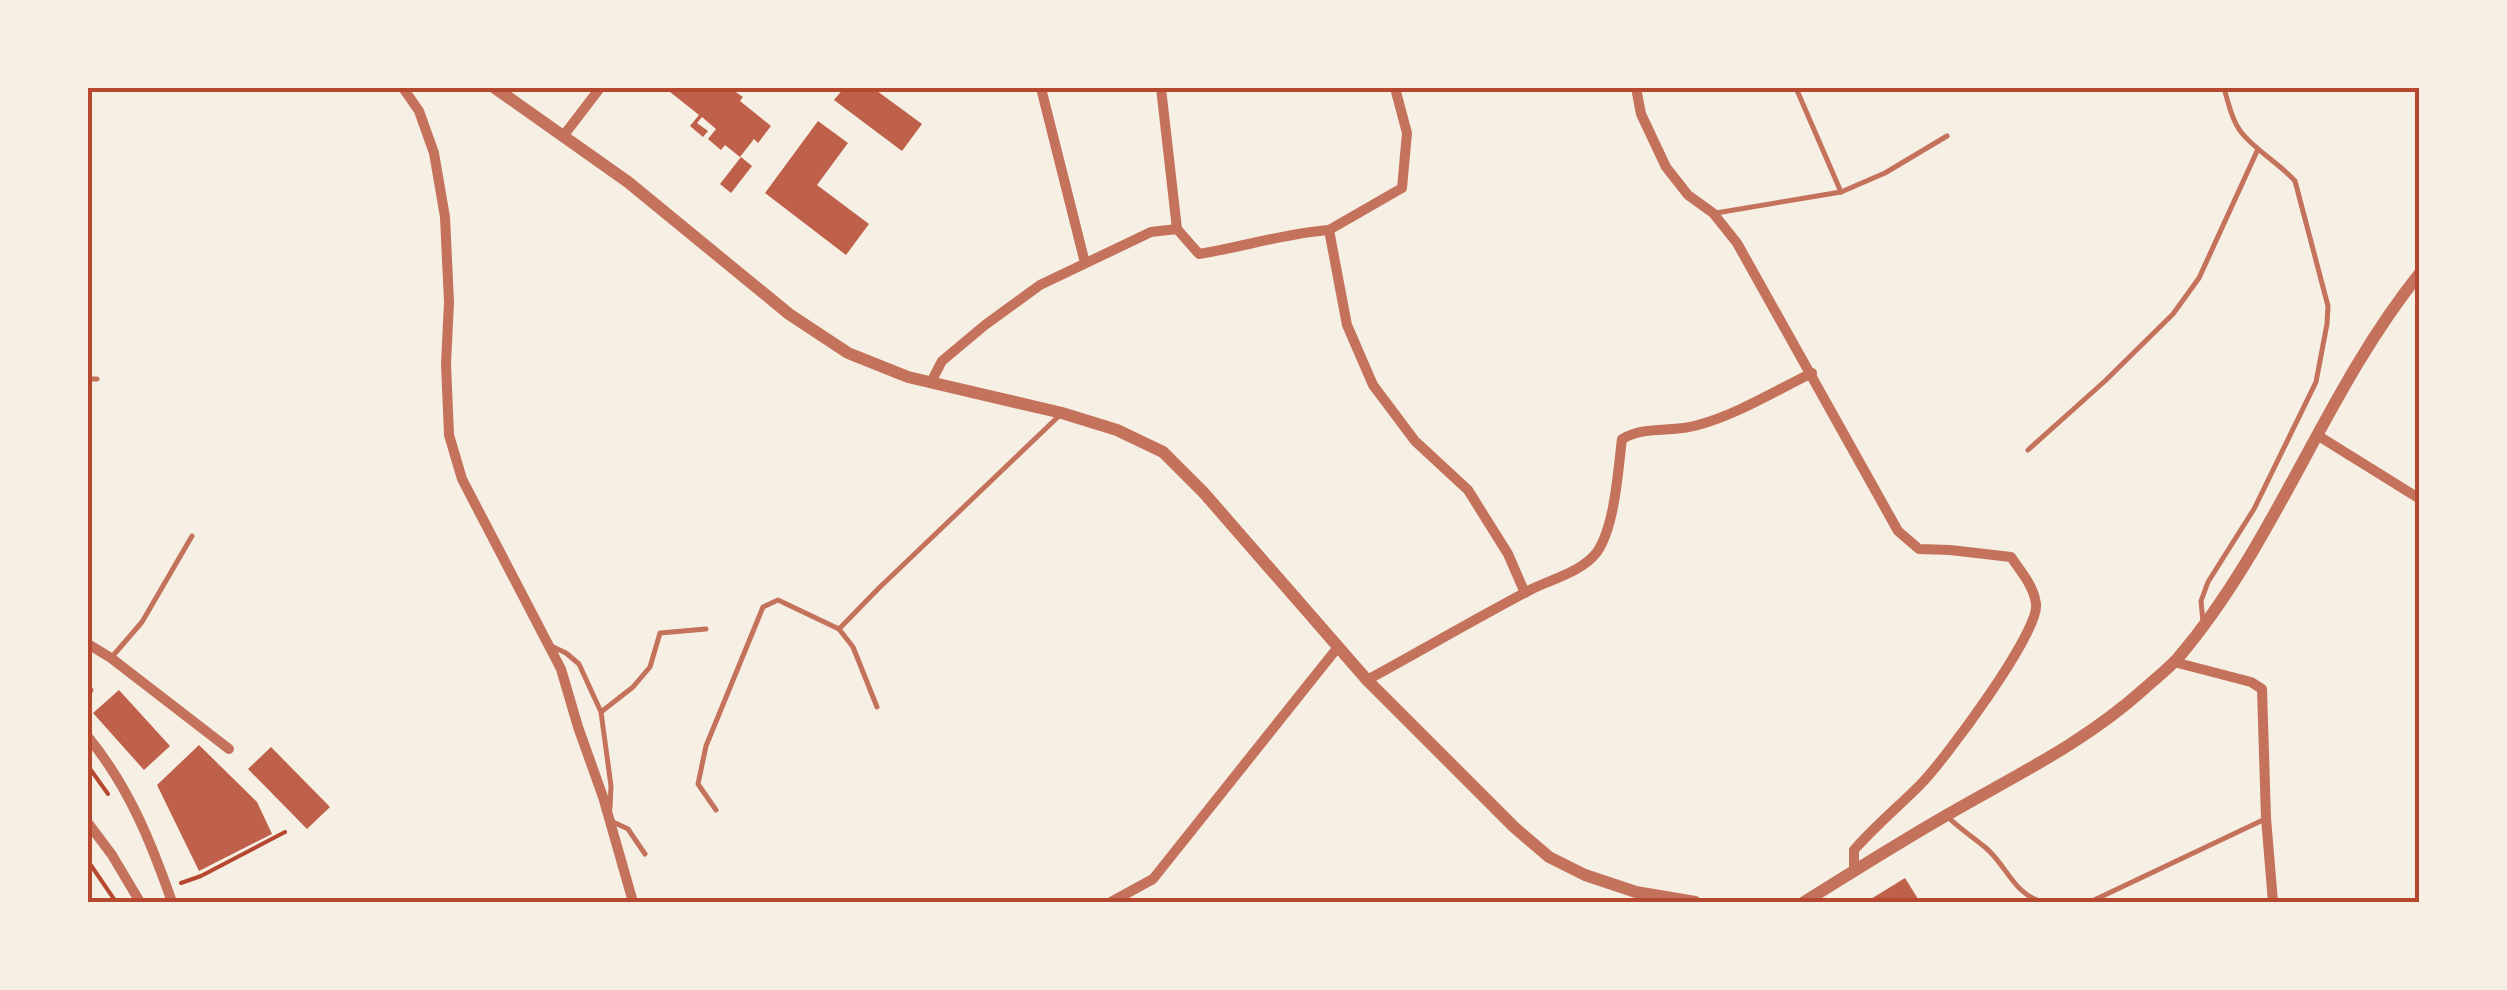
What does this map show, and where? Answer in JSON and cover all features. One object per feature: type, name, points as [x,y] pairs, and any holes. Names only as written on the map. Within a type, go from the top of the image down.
[{"type":"street","points":[[403,88],[419,111],[434,153],[445,217],[449,435],[462,479],[561,668],[633,902]]},
{"type":"street","points":[[495,88],[628,182],[804,324],[848,353],[908,376],[1117,430],[1162,452],[1204,493],[1368,680],[1514,827],[1549,857],[1636,892],[1695,902]]},
{"type":"street","points":[[564,135],[600,88]]},
{"type":"street","points":[[1042,88],[1085,262]]},
{"type":"street","points":[[1161,88],[1177,229],[1199,254],[1330,230],[1402,188],[1407,133],[1395,88]]},
{"type":"street","points":[[1636,88],[1642,114],[1666,167],[1688,195],[1713,213],[1737,243],[1898,531],[1919,549],[2011,557],[2032,586],[2037,608],[2033,622],[2006,667],[1954,746],[1854,850],[1854,871]]},
{"type":"street","points":[[931,382],[942,361],[1040,284],[1152,232],[1177,229]]},
{"type":"street","points":[[1330,230],[1347,325],[1373,385],[1416,441],[1468,490],[1508,554],[1524,593]]},
{"type":"street","points":[[1804,902],[2083,738],[2174,662],[2204,626],[2264,532],[2361,356],[2398,299],[2420,274]]},
{"type":"street","points":[[1368,680],[1524,593],[1571,572],[1596,553],[1615,494],[1622,439],[1636,432],[1692,427],[1720,418],[1812,373]]},
{"type":"street","points":[[2317,435],[2420,500]]},
{"type":"street","points":[[88,644],[229,749]]},
{"type":"street","points":[[1111,902],[1153,879],[1338,647]]},
{"type":"street","points":[[2174,662],[2251,682],[2262,689],[2273,902]]},
{"type":"street","points":[[88,738],[110,764],[138,814],[172,902]]},
{"type":"street","points":[[88,823],[140,902]]},
{"type":"lane","points":[[1796,88],[1841,192]]},
{"type":"lane","points":[[2204,626],[2201,602],[2208,582],[2254,509],[2302,414],[2316,382],[2328,324],[2324,286],[2295,181],[2240,132],[2224,88]]},
{"type":"lane","points":[[1713,213],[1841,192],[1885,173],[1946,136]]},
{"type":"lane","points":[[2028,450],[2174,314],[2200,278],[2258,149]]},
{"type":"lane","points":[[88,379],[97,379]]},
{"type":"lane","points":[[839,629],[1062,413]]},
{"type":"lane","points":[[111,658],[142,622],[192,536]]},
{"type":"lane","points":[[716,810],[698,784],[706,746],[763,607],[778,600],[839,629],[852,647],[876,707]]},
{"type":"lane","points":[[601,712],[634,687],[650,667],[660,633],[706,629]]},
{"type":"lane","points":[[550,646],[579,664],[601,712],[612,786],[610,821],[628,829],[645,854]]},
{"type":"lane","points":[[1946,816],[1988,850],[2016,887],[2033,900],[2044,902]]},
{"type":"lane","points":[[2090,902],[2266,818]]},
{"type":"path","points":[[167,888],[200,876],[284,832]]},
{"type":"path","points":[[88,861],[116,902]]},
{"type":"building","points":[[665,88],[730,88],[771,126],[740,157],[725,145],[721,150],[708,139],[716,129],[702,117],[697,123],[708,131],[703,137],[690,126],[699,115]]},
{"type":"building","points":[[844,88],[873,88],[922,124],[902,151],[834,100]]},
{"type":"building","points":[[818,121],[848,143],[817,185],[869,224],[846,255],[765,193]]},
{"type":"building","points":[[741,157],[752,166],[731,193],[720,184]]},
{"type":"building","points":[[119,690],[170,746],[144,770],[93,713]]},
{"type":"building","points":[[199,745],[257,802],[272,834],[199,871],[157,785]]},
{"type":"building","points":[[271,747],[330,807],[307,829],[248,769]]},
{"type":"building","points":[[1905,878],[1920,902],[1866,902]]}]
